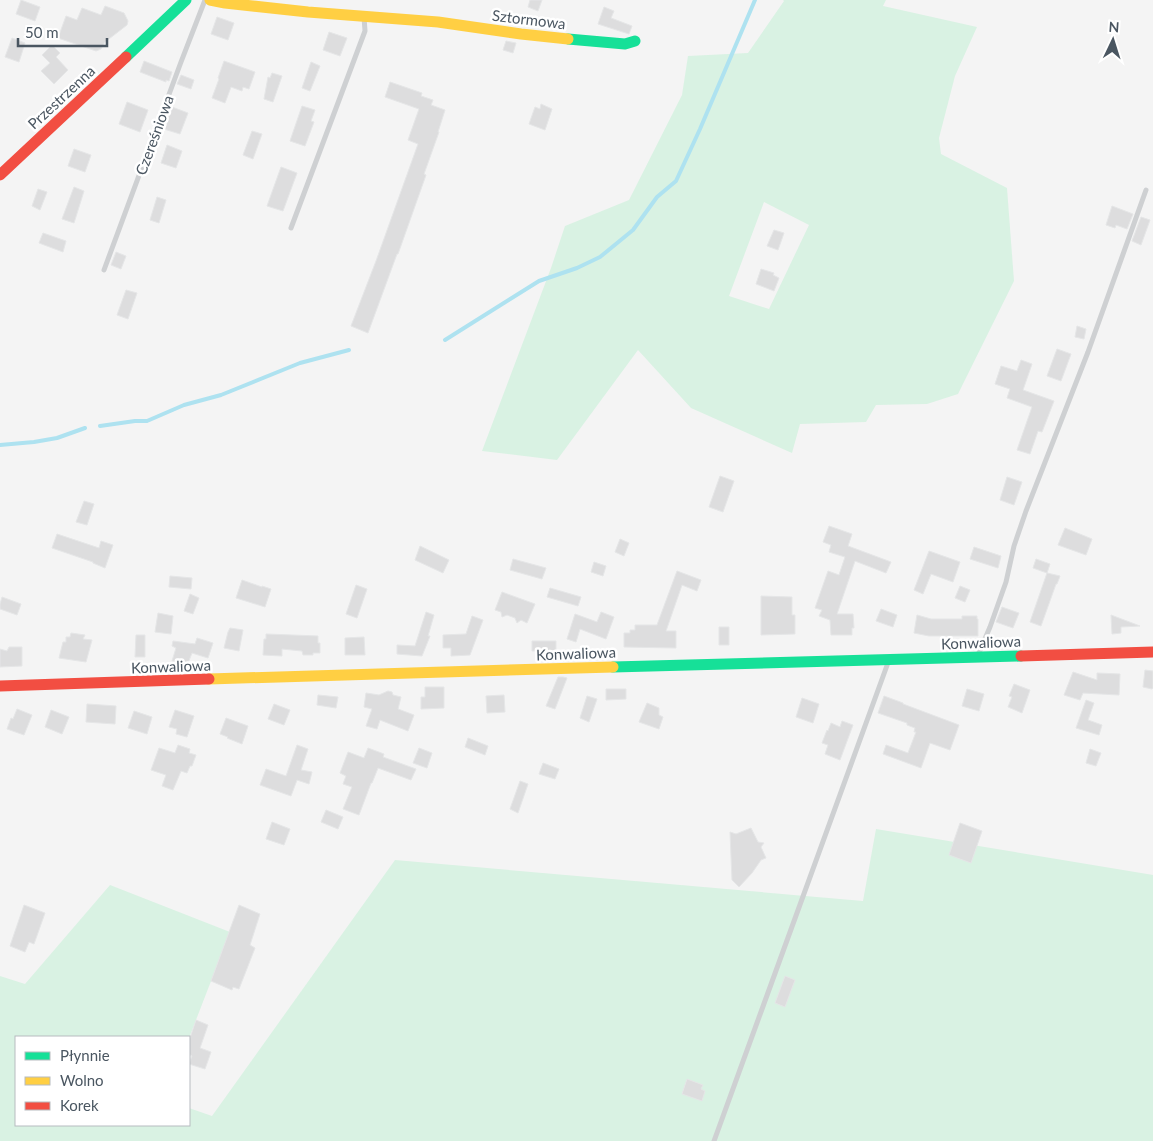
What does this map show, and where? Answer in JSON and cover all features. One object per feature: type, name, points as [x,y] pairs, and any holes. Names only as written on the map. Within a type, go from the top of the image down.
[{"type":"street","name":"Przestrzenna","points":[[0,175],[186,0]]},
{"type":"street","name":"Sztormowa","points":[[210,0],[308,12],[438,22],[522,34],[604,42],[625,44],[635,41]]},
{"type":"street","name":"Konwaliowa","points":[[0,686],[1153,652]]},
{"type":"lane","name":"Czereśniowa","points":[[104,270],[205,0]]},
{"type":"lane","points":[[291,228],[365,31],[364,16]]},
{"type":"lane","points":[[976,657],[990,627],[1006,582],[1014,546],[1026,511],[1088,352],[1146,190]]},
{"type":"lane","points":[[714,1141],[889,659]]},
{"type":"green space","points":[[886,0],[883,6],[977,27],[955,76],[939,138],[941,154],[1007,188],[1014,281],[958,394],[927,404],[876,405],[866,422],[800,424],[792,453],[691,408],[638,350],[557,460],[482,451],[565,226],[629,200],[682,95],[688,56],[748,53],[784,1]],"holes":[[[764,202],[809,225],[769,309],[729,296]]]},
{"type":"green space","points":[[876,829],[1153,875],[1153,1141],[0,1141],[0,976],[25,984],[110,885],[230,932],[190,1036],[15,1036],[15,1126],[190,1126],[190,1108],[212,1116],[395,860],[863,901]]},
{"type":"building","points":[[21,0],[40,7],[35,21],[16,14]]},
{"type":"building","points":[[530,0],[542,0],[538,11],[528,7]]},
{"type":"building","points":[[105,6],[124,13],[128,21],[127,25],[105,42],[101,49],[96,51],[58,38],[66,16],[77,20],[82,8],[101,15]]},
{"type":"building","points":[[604,7],[614,11],[611,18],[632,26],[629,34],[598,24]]},
{"type":"building","points":[[217,17],[234,23],[228,40],[211,34]]},
{"type":"building","points":[[329,32],[347,38],[340,56],[323,50]]},
{"type":"building","points":[[12,38],[25,43],[19,62],[5,57]]},
{"type":"building","points":[[506,41],[516,43],[513,53],[503,50]]},
{"type":"building","points":[[52,45],[60,53],[56,57],[68,70],[54,84],[41,71],[50,63],[42,55]]},
{"type":"building","points":[[144,61],[172,72],[169,81],[166,80],[166,82],[140,72]]},
{"type":"building","points":[[224,61],[255,72],[249,89],[243,87],[242,91],[231,87],[225,103],[212,98]]},
{"type":"building","points":[[311,62],[320,66],[310,91],[302,88]]},
{"type":"building","points":[[272,73],[282,76],[273,102],[264,99],[268,77],[270,78]]},
{"type":"building","points":[[181,75],[194,80],[191,89],[177,84]]},
{"type":"building","points":[[390,82],[422,93],[421,96],[433,100],[431,105],[445,110],[424,174],[426,175],[368,333],[351,326],[418,144],[408,140],[419,109],[385,97]]},
{"type":"building","points":[[127,102],[148,110],[140,132],[119,124]]},
{"type":"building","points":[[541,104],[552,109],[545,130],[529,124],[535,107],[540,109]]},
{"type":"building","points":[[302,106],[315,110],[311,121],[314,122],[305,146],[290,141]]},
{"type":"building","points":[[172,107],[188,113],[180,134],[164,129]]},
{"type":"building","points":[[252,131],[262,134],[253,159],[243,155]]},
{"type":"building","points":[[167,145],[182,151],[176,168],[161,163]]},
{"type":"building","points":[[74,149],[91,155],[85,172],[68,166]]},
{"type":"building","points":[[281,167],[297,173],[283,211],[267,206]]},
{"type":"building","points":[[74,187],[84,191],[74,223],[62,219]]},
{"type":"building","points":[[38,189],[47,192],[40,210],[32,206]]},
{"type":"building","points":[[157,197],[166,200],[159,223],[150,220]]},
{"type":"building","points":[[1112,206],[1133,214],[1127,229],[1116,225],[1115,228],[1106,225]]},
{"type":"building","points":[[1141,217],[1150,220],[1141,245],[1132,241]]},
{"type":"building","points":[[774,230],[784,233],[778,250],[767,246]]},
{"type":"building","points":[[43,233],[66,241],[63,252],[39,243]]},
{"type":"building","points":[[116,252],[126,256],[121,269],[111,265]]},
{"type":"building","points":[[761,269],[774,273],[773,275],[779,278],[774,291],[756,284]]},
{"type":"building","points":[[126,290],[137,293],[128,319],[117,315]]},
{"type":"building","points":[[1077,326],[1086,329],[1084,339],[1075,337]]},
{"type":"building","points":[[1057,349],[1071,354],[1061,381],[1047,376]]},
{"type":"building","points":[[1021,360],[1032,364],[1023,390],[1054,401],[1042,432],[1038,431],[1030,454],[1017,450],[1032,407],[1007,398],[1010,389],[995,384],[1001,366],[1017,371]]},
{"type":"building","points":[[720,476],[734,481],[723,512],[709,507]]},
{"type":"building","points":[[1007,477],[1022,482],[1014,505],[1000,500]]},
{"type":"building","points":[[84,501],[94,504],[87,525],[76,522]]},
{"type":"building","points":[[829,526],[852,534],[848,546],[891,562],[886,573],[855,561],[837,614],[853,614],[854,628],[852,628],[852,635],[831,635],[830,620],[819,616],[822,610],[815,608],[828,571],[839,575],[845,557],[829,552],[831,545],[823,542]]},
{"type":"building","points":[[1065,528],[1092,539],[1086,555],[1058,545]]},
{"type":"building","points":[[57,534],[99,548],[101,541],[113,545],[105,568],[52,548]]},
{"type":"building","points":[[620,539],[629,543],[624,556],[615,552]]},
{"type":"building","points":[[420,546],[449,560],[443,573],[415,560]]},
{"type":"building","points":[[974,547],[1001,556],[998,568],[970,559]]},
{"type":"building","points":[[929,551],[960,562],[953,582],[931,574],[923,594],[914,590]]},
{"type":"building","points":[[513,559],[546,568],[542,579],[510,570]]},
{"type":"building","points":[[1036,559],[1050,564],[1047,573],[1033,568]]},
{"type":"building","points":[[594,562],[606,566],[603,576],[591,572]]},
{"type":"building","points":[[677,571],[701,580],[697,591],[682,585],[666,631],[676,631],[676,648],[624,647],[624,633],[630,633],[630,630],[635,630],[635,625],[657,625]]},
{"type":"building","points":[[1047,573],[1060,576],[1041,626],[1030,622]]},
{"type":"building","points":[[170,576],[192,578],[191,589],[169,587]]},
{"type":"building","points":[[242,580],[271,589],[265,607],[236,598]]},
{"type":"building","points":[[356,585],[367,589],[357,618],[346,614]]},
{"type":"building","points":[[960,586],[970,590],[965,602],[955,598]]},
{"type":"building","points":[[550,588],[581,597],[578,606],[547,597]]},
{"type":"building","points":[[502,592],[535,604],[527,623],[521,620],[517,623],[515,618],[507,615],[502,617],[501,612],[495,610]]},
{"type":"building","points":[[190,594],[199,598],[193,614],[184,611]]},
{"type":"building","points":[[761,596],[792,597],[792,615],[795,615],[795,634],[761,635]]},
{"type":"building","points":[[2,597],[21,604],[17,615],[0,609]]},
{"type":"building","points":[[1002,607],[1019,613],[1013,628],[996,622]]},
{"type":"building","points":[[881,609],[897,615],[893,627],[876,621]]},
{"type":"building","points":[[426,612],[434,615],[428,636],[430,636],[422,656],[397,654],[397,645],[415,646]]},
{"type":"building","points":[[601,612],[614,617],[606,639],[580,629],[576,642],[567,639],[575,614],[597,622]]},
{"type":"building","points":[[158,613],[173,616],[171,634],[155,632]]},
{"type":"building","points":[[917,615],[931,619],[962,619],[962,616],[977,616],[978,636],[929,636],[914,633]]},
{"type":"building","points":[[1111,615],[1140,626],[1121,627],[1121,633],[1112,634]]},
{"type":"building","points":[[472,616],[483,620],[470,655],[451,656],[451,648],[443,648],[443,635],[466,634]]},
{"type":"building","points":[[719,627],[729,627],[729,645],[719,645]]},
{"type":"building","points":[[230,628],[243,630],[239,651],[224,648]]},
{"type":"building","points":[[71,633],[85,635],[83,639],[92,640],[86,662],[59,658],[63,642],[66,642],[66,637],[70,637]]},
{"type":"building","points":[[266,634],[318,636],[320,653],[303,655],[302,651],[282,649],[282,656],[263,655]]},
{"type":"building","points":[[136,635],[145,635],[145,657],[135,657]]},
{"type":"building","points":[[364,637],[365,655],[345,655],[345,638]]},
{"type":"building","points":[[197,638],[213,643],[208,658],[192,653],[188,663],[172,661],[176,648],[172,646],[173,641],[195,644]]},
{"type":"building","points":[[532,641],[556,641],[556,651],[532,651]]},
{"type":"building","points":[[9,647],[22,647],[22,666],[0,667],[0,649],[7,651]]},
{"type":"building","points":[[1145,670],[1153,671],[1152,689],[1143,687]]},
{"type":"building","points":[[1073,672],[1097,680],[1097,673],[1120,674],[1119,695],[1083,693],[1080,700],[1064,695]]},
{"type":"building","points":[[558,677],[567,678],[555,709],[546,706]]},
{"type":"building","points":[[1014,684],[1030,690],[1022,713],[1008,707],[1012,697],[1009,696]]},
{"type":"building","points":[[425,687],[444,687],[444,708],[421,709],[421,697],[425,697]]},
{"type":"building","points":[[606,689],[626,689],[626,699],[606,700]]},
{"type":"building","points":[[967,689],[984,694],[979,711],[962,706]]},
{"type":"building","points":[[388,691],[392,692],[393,695],[401,697],[398,709],[414,715],[408,731],[380,720],[377,729],[366,726],[372,709],[364,707],[366,693],[379,695]]},
{"type":"building","points":[[318,695],[338,697],[336,708],[317,705]]},
{"type":"building","points":[[504,695],[505,712],[487,713],[486,696]]},
{"type":"building","points":[[587,696],[597,699],[589,722],[580,718]]},
{"type":"building","points":[[884,696],[959,725],[950,750],[930,743],[921,768],[883,754],[886,745],[908,753],[916,732],[914,732],[915,728],[907,725],[907,723],[878,713]]},
{"type":"building","points":[[802,698],[819,704],[813,723],[796,717]]},
{"type":"building","points":[[1086,700],[1094,703],[1088,720],[1102,725],[1099,735],[1076,728]]},
{"type":"building","points":[[647,703],[659,708],[659,715],[663,717],[659,729],[639,722]]},
{"type":"building","points":[[87,704],[116,706],[115,724],[86,722]]},
{"type":"building","points":[[274,704],[290,710],[284,725],[268,719]]},
{"type":"building","points":[[17,709],[32,715],[24,735],[7,729]]},
{"type":"building","points":[[51,710],[69,717],[62,734],[45,727]]},
{"type":"building","points":[[175,710],[194,716],[187,737],[176,734],[177,729],[169,727]]},
{"type":"building","points":[[134,711],[152,717],[147,734],[128,728]]},
{"type":"building","points":[[226,718],[248,726],[242,744],[220,734]]},
{"type":"building","points":[[842,721],[853,725],[840,760],[825,754],[828,745],[822,743],[831,723],[840,727]]},
{"type":"building","points":[[468,738],[488,746],[485,755],[465,747]]},
{"type":"building","points":[[178,745],[190,749],[189,753],[196,755],[187,773],[181,771],[173,790],[162,786],[166,775],[151,770],[159,748],[175,753]]},
{"type":"building","points":[[297,745],[308,749],[301,770],[312,772],[309,784],[297,780],[291,796],[260,785],[266,769],[286,776]]},
{"type":"building","points":[[368,748],[384,754],[383,757],[416,769],[411,780],[378,768],[359,815],[343,809],[352,787],[343,784],[346,776],[340,773],[348,752],[364,758]]},
{"type":"building","points":[[419,748],[432,753],[427,768],[413,763]]},
{"type":"building","points":[[1090,749],[1101,753],[1096,766],[1086,763]]},
{"type":"building","points":[[543,763],[559,769],[555,779],[539,774]]},
{"type":"building","points":[[520,781],[528,784],[518,813],[510,809]]},
{"type":"building","points":[[326,810],[343,817],[338,829],[321,822]]},
{"type":"building","points":[[272,822],[290,829],[284,845],[266,839]]},
{"type":"building","points":[[960,823],[982,831],[971,863],[949,855]]},
{"type":"building","points":[[751,828],[758,842],[764,843],[761,847],[766,858],[761,860],[739,887],[732,880],[730,832],[736,834]]},
{"type":"building","points":[[24,905],[45,913],[34,944],[29,942],[25,952],[10,946]]},
{"type":"building","points":[[239,905],[260,914],[250,945],[255,948],[239,989],[233,987],[232,990],[211,981]]},
{"type":"building","points":[[785,976],[795,980],[785,1007],[775,1003]]},
{"type":"building","points":[[196,1020],[208,1025],[200,1048],[211,1052],[205,1069],[190,1064],[192,1056],[190,1055],[190,1038]]},
{"type":"building","points":[[687,1079],[703,1085],[701,1089],[705,1091],[702,1101],[682,1094]]},
{"type":"waterway","points":[[445,340],[539,281],[577,268],[600,257],[633,230],[657,197],[676,181],[755,0]]},
{"type":"waterway","points":[[100,426],[147,421],[184,405],[221,395],[300,363],[349,350]]},
{"type":"waterway","points":[[0,445],[57,438],[85,428]]},
{"type":"traffic: fast","points":[[126,57],[186,0]]},
{"type":"traffic: fast","points":[[568,39],[625,44],[635,41]]},
{"type":"traffic: fast","points":[[613,667],[1021,656]]},
{"type":"traffic: slow","points":[[210,0],[308,12],[438,22],[568,39]]},
{"type":"traffic: slow","points":[[209,679],[613,667]]},
{"type":"traffic: jam","points":[[0,175],[126,57]]},
{"type":"traffic: jam","points":[[1021,656],[1153,652]]},
{"type":"traffic: jam","points":[[0,686],[209,679]]}]
